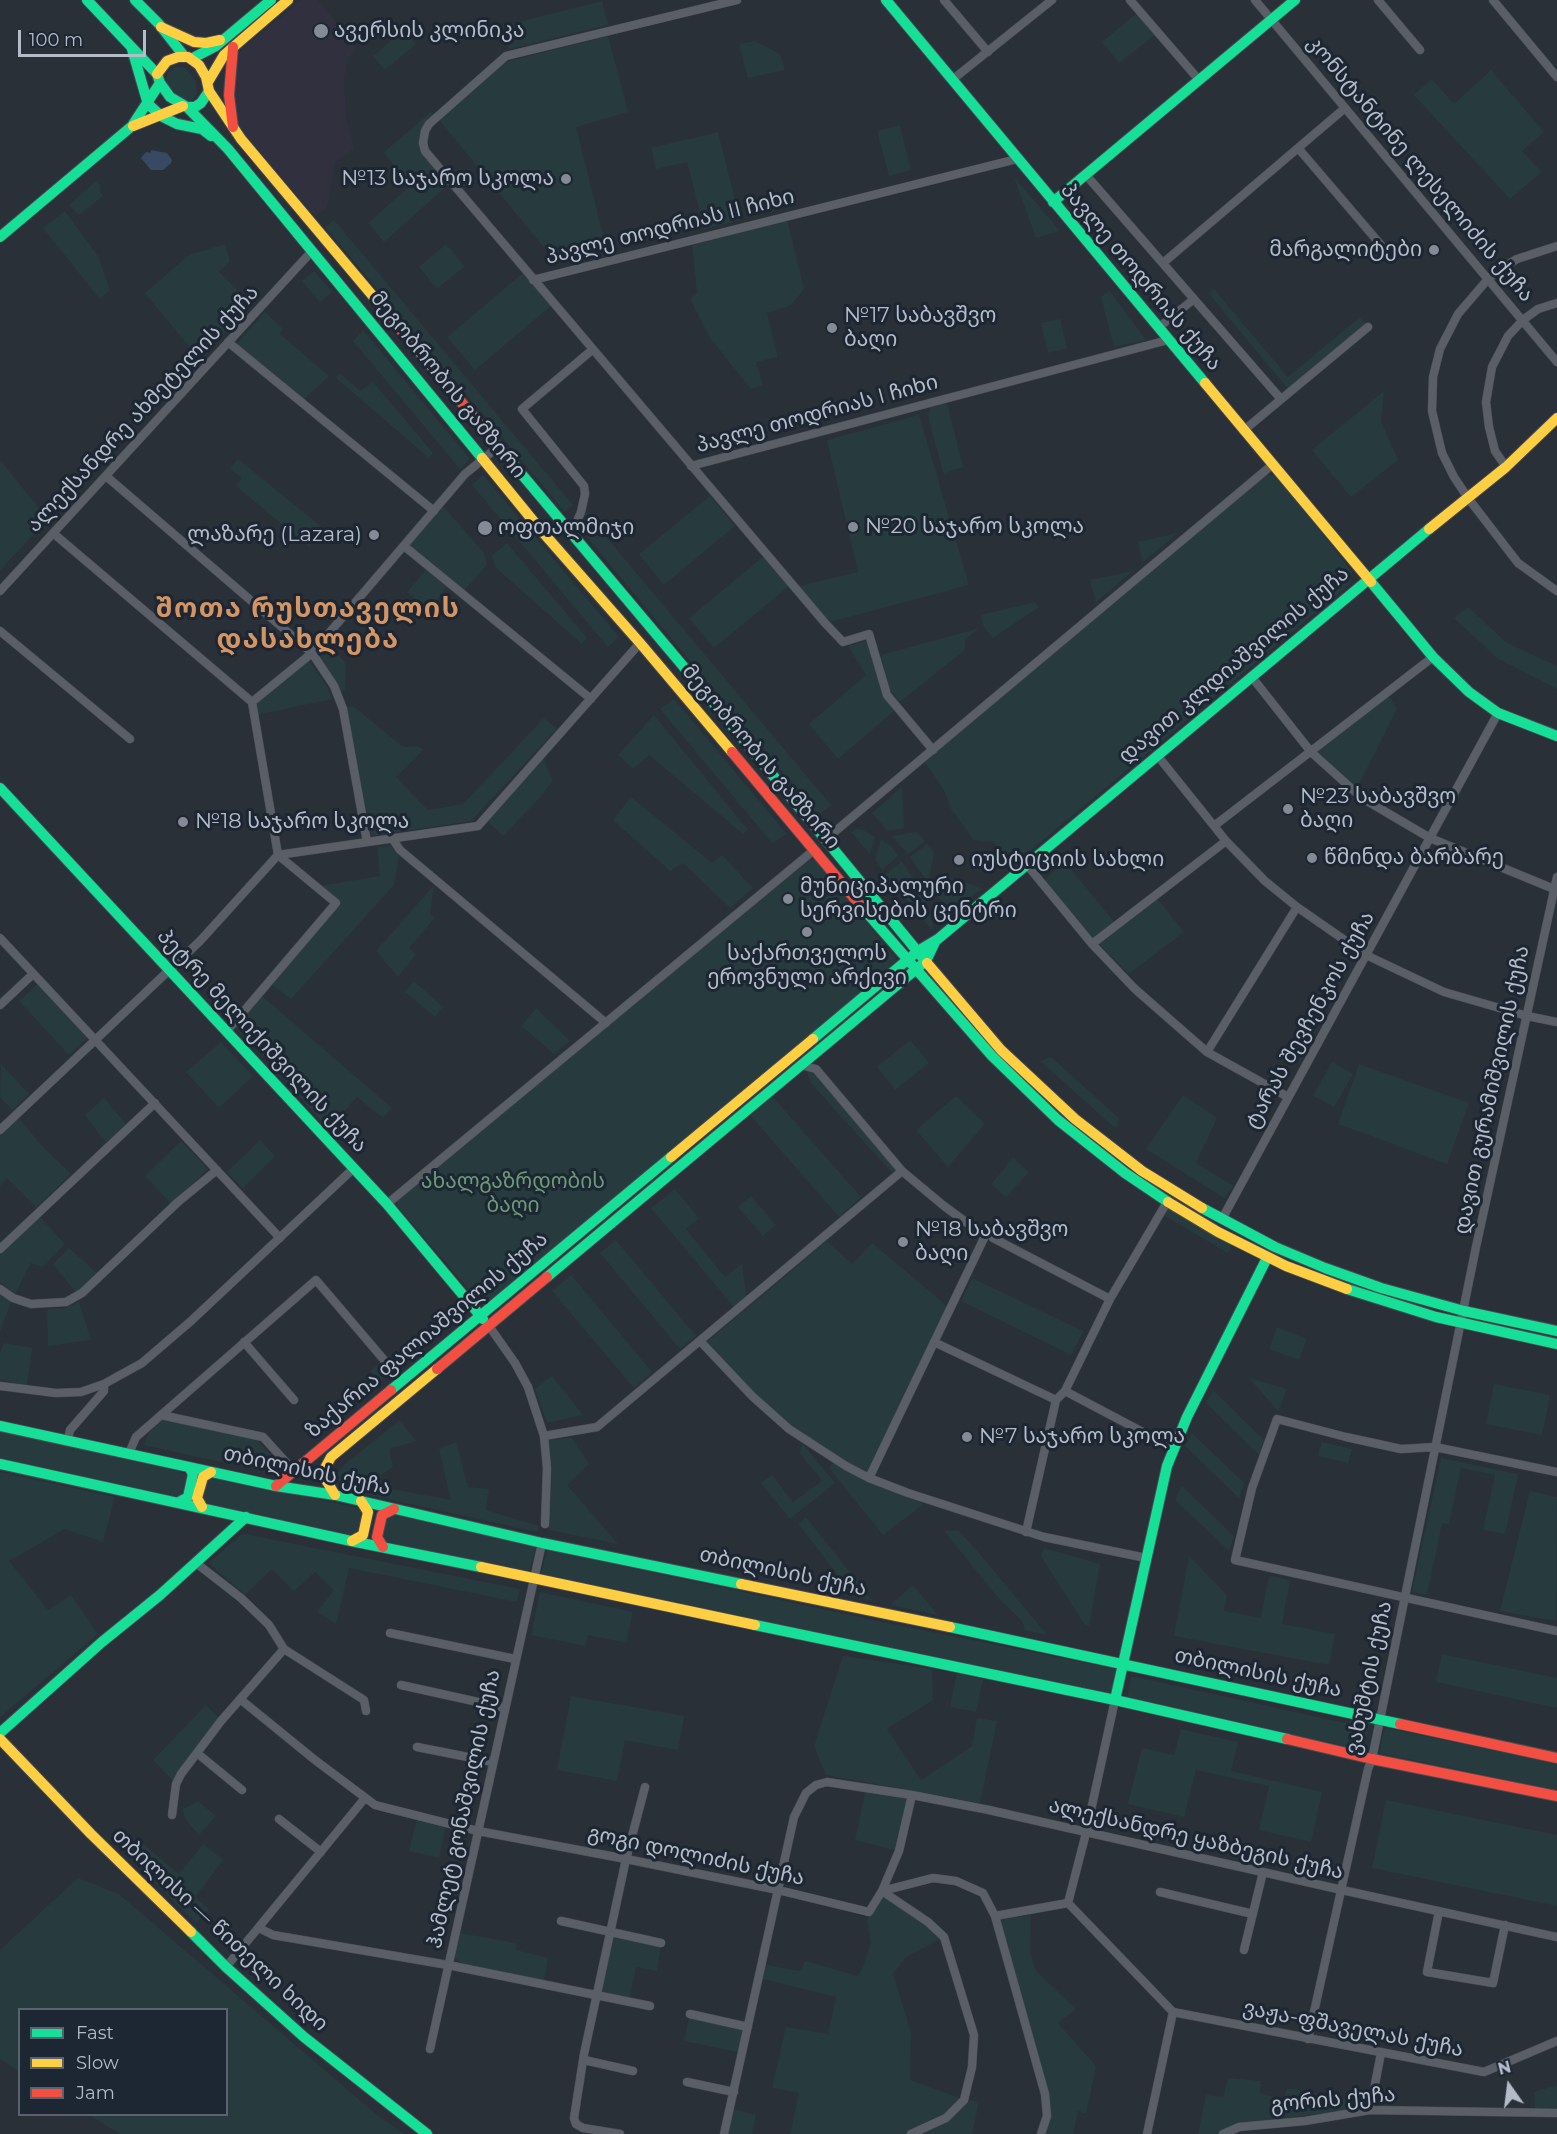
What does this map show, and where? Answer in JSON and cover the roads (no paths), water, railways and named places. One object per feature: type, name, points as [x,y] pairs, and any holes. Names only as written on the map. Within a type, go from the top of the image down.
[{"type":"main road","points":[[87,0],[158,79],[170,97],[185,107],[228,149]]},
{"type":"main road","points":[[135,0],[187,58],[204,71],[208,86]]},
{"type":"main road","points":[[132,126],[185,107],[195,107],[201,103],[230,42],[271,0]]},
{"type":"main road","points":[[0,237],[132,126],[148,104],[167,61],[187,58],[230,42],[288,0]]},
{"type":"main road","name":"პავლე თოდრიას ქუჩა","points":[[886,0],[1433,657],[1469,692],[1498,713],[1557,736]]},
{"type":"main road","points":[[1053,202],[1295,0]]},
{"type":"main road","points":[[161,27],[194,42],[230,42]]},
{"type":"main road","points":[[230,42],[229,95],[233,129]]},
{"type":"main road","points":[[132,49],[148,104],[160,116],[177,124],[202,129],[228,149]]},
{"type":"main road","name":"მეგობრობის გამზირი","points":[[208,86],[233,129],[568,528],[1000,1050],[1043,1091],[1126,1160],[1222,1219],[1275,1247],[1381,1288],[1464,1311],[1557,1331]]},
{"type":"main road","name":"მეგობრობის გამზირი","points":[[228,149],[539,528],[640,643],[907,961],[992,1056],[1058,1120],[1125,1173],[1167,1202],[1267,1258],[1368,1297],[1462,1324],[1557,1344]]},
{"type":"main road","name":"დავით კლდიაშვილის ქუჩა","points":[[907,961],[918,951],[935,942],[1366,579],[1506,467],[1557,418]]},
{"type":"main road","name":"პეტრე მელიქიშვილის ქუჩა","points":[[0,788],[387,1204],[489,1326]]},
{"type":"main road","name":"დავით კლდიაშვილის ქუჩა","points":[[926,961],[935,942]]},
{"type":"main road","name":"ზაქარია ფალიაშვილის ქუჩა","points":[[276,1486],[907,961]]},
{"type":"main road","name":"ზაქარია ფალიაშვილის ქუჩა","points":[[334,1495],[326,1480],[324,1470],[331,1457],[926,961]]},
{"type":"main road","points":[[696,1136],[704,1147]]},
{"type":"main road","points":[[1115,1700],[1164,1475],[1173,1448],[1267,1258]]},
{"type":"main road","name":"თბილისის ქუჩა","points":[[0,1426],[276,1486],[334,1495],[542,1543],[1123,1663],[1557,1758]]},
{"type":"main road","points":[[0,1464],[351,1541],[533,1577],[704,1615],[1115,1700],[1372,1759],[1557,1796]]},
{"type":"main road","points":[[179,1502],[188,1497],[193,1474],[189,1467]]},
{"type":"main road","points":[[202,1507],[197,1498],[203,1477],[212,1472]]},
{"type":"main road","points":[[351,1541],[363,1535],[368,1512],[362,1502]]},
{"type":"main road","points":[[383,1547],[376,1537],[382,1515],[394,1509]]},
{"type":"main road","points":[[0,1733],[246,1517]]},
{"type":"main road","name":"თბილისი — წითელი ხიდი","points":[[0,1739],[91,1834],[226,1967],[304,2037],[427,2134]]},
{"type":"street","points":[[533,280],[425,151],[423,143],[429,124],[506,56],[737,0]]},
{"type":"street","points":[[944,0],[988,52]]},
{"type":"street","points":[[952,80],[1052,0]]},
{"type":"street","points":[[1130,0],[1199,80]]},
{"type":"street","name":"კონსტანტინე ლესელიძის ქუჩა","points":[[1255,0],[1557,362]]},
{"type":"street","points":[[1378,0],[1420,50]]},
{"type":"street","points":[[1493,0],[1557,77]]},
{"type":"street","points":[[1163,263],[1345,108]]},
{"type":"street","points":[[1298,148],[1392,258]]},
{"type":"street","name":"პავლე თოდრიას II ჩიხი","points":[[691,466],[533,280],[1017,159]]},
{"type":"street","points":[[1086,175],[1280,398]]},
{"type":"street","points":[[1557,246],[1517,259],[1488,279],[1458,314],[1440,349],[1433,377],[1432,411],[1442,453],[1468,498],[1518,563],[1557,591]]},
{"type":"street","name":"ალექსანდრე ახმეტელის ქუჩა","points":[[0,591],[312,251]]},
{"type":"street","points":[[1158,328],[1194,299]]},
{"type":"street","points":[[1506,467],[1495,451],[1489,427],[1486,402],[1492,367],[1508,336],[1523,320],[1538,309],[1557,303]]},
{"type":"street","points":[[1244,431],[1280,398],[1368,327]]},
{"type":"street","name":"პავლე თოდრიას I ჩიხი","points":[[933,750],[887,695],[869,634],[843,642],[691,466],[1168,340]]},
{"type":"street","points":[[228,342],[434,511]]},
{"type":"street","points":[[568,528],[581,512],[585,494],[584,486],[522,409],[592,350]]},
{"type":"street","points":[[252,702],[312,653],[465,474],[498,446]]},
{"type":"street","points":[[826,839],[1272,465]]},
{"type":"street","points":[[106,476],[312,653],[334,686],[343,709],[367,842]]},
{"type":"street","points":[[53,533],[252,702],[278,855],[336,903],[227,1032]]},
{"type":"street","points":[[404,546],[591,699]]},
{"type":"street","points":[[0,631],[130,739]]},
{"type":"street","points":[[0,1130],[170,970],[278,855],[478,826],[640,643]]},
{"type":"street","points":[[1214,826],[1433,657]]},
{"type":"street","points":[[1251,676],[1311,752],[1362,798],[1430,838],[1554,890]]},
{"type":"street","name":"ტარას შევჩენკოს ქუჩა","points":[[1222,1219],[1498,713]]},
{"type":"street","points":[[1157,755],[1226,841],[1265,881],[1297,907],[1366,955],[1444,992],[1527,1016],[1557,1022]]},
{"type":"street","points":[[392,838],[400,850],[606,1023]]},
{"type":"street","points":[[1092,944],[1226,841]]},
{"type":"street","points":[[387,1204],[814,850]]},
{"type":"street","points":[[1027,865],[1092,944],[1135,988],[1207,1052],[1288,1097]]},
{"type":"street","name":"დავით გურამიშვილის ქუჩა","points":[[1462,1324],[1557,877]]},
{"type":"street","points":[[1207,1052],[1297,907]]},
{"type":"street","points":[[0,938],[280,1238]]},
{"type":"street","points":[[0,1005],[33,974]]},
{"type":"street","points":[[801,1065],[816,1069],[902,1171],[985,1236],[869,1478]]},
{"type":"street","points":[[0,1249],[154,1102]]},
{"type":"street","points":[[0,1386],[56,1394],[81,1392],[104,1384],[142,1363],[191,1322],[354,1168]]},
{"type":"street","points":[[0,1289],[13,1298],[31,1304],[66,1302],[82,1293],[178,1202],[217,1170]]},
{"type":"street","points":[[544,1436],[597,1427],[902,1171]]},
{"type":"street","points":[[1026,1532],[1056,1400],[1065,1391],[1110,1299],[1167,1202]]},
{"type":"street","points":[[993,1238],[1110,1299]]},
{"type":"street","points":[[129,1453],[136,1437],[316,1280],[402,1381]]},
{"type":"street","name":"ვახუშტის ქუჩა","points":[[1308,2039],[1372,1759],[1462,1324]]},
{"type":"street","points":[[489,1326],[515,1363],[528,1387],[544,1436],[547,1468],[545,1524]]},
{"type":"street","points":[[700,1341],[752,1396],[789,1429],[869,1478],[1026,1532],[1074,1545],[1146,1558]]},
{"type":"street","points":[[244,1342],[294,1400]]},
{"type":"street","points":[[934,1342],[1056,1400]]},
{"type":"street","points":[[68,1439],[70,1430],[104,1391],[104,1384]]},
{"type":"street","points":[[1065,1391],[1173,1448]]},
{"type":"street","points":[[161,1415],[262,1437],[294,1471]]},
{"type":"street","points":[[1557,1472],[1435,1446],[1401,1449],[1277,1419],[1252,1488],[1235,1560],[1557,1631]]},
{"type":"street","name":"ჰამლეტ გონაშვილის ქუჩა","points":[[430,2049],[542,1543]]},
{"type":"street","points":[[196,1563],[255,1611],[269,1625],[284,1649],[364,1700],[366,1712]]},
{"type":"street","points":[[390,1633],[516,1659]]},
{"type":"street","points":[[172,1815],[176,1784],[196,1753],[284,1649]]},
{"type":"street","points":[[401,1685],[505,1708]]},
{"type":"street","name":"გოგი დოლიძის ქუჩა","points":[[240,1699],[375,1805],[478,1831],[778,1890],[869,1912],[882,1891]]},
{"type":"street","points":[[1068,1903],[1115,1700]]},
{"type":"street","points":[[417,1747],[493,1762]]},
{"type":"street","points":[[196,1753],[242,1790]]},
{"type":"street","name":"ალექსანდრე ყაზბეგის ქუჩა","points":[[778,1890],[797,1808],[806,1793],[816,1785],[827,1782],[989,1810],[1557,1936]]},
{"type":"street","points":[[620,2134],[583,2128],[576,2124],[574,2118],[626,1859],[645,1787]]},
{"type":"street","points":[[882,1891],[899,1851],[912,1796]]},
{"type":"street","points":[[226,1967],[365,1798]]},
{"type":"street","points":[[279,1819],[321,1852]]},
{"type":"street","points":[[1244,1950],[1263,1872]]},
{"type":"street","points":[[882,1891],[933,1878],[956,1881],[983,1893],[995,1916],[1046,2094],[1047,2116],[1041,2134]]},
{"type":"street","points":[[724,2134],[778,1890]]},
{"type":"street","points":[[882,1891],[927,1922],[944,1937],[974,2035],[972,2067],[964,2100],[946,2118],[910,2134]]},
{"type":"street","points":[[1160,1892],[1253,1914]]},
{"type":"street","points":[[995,1916],[1068,1903]]},
{"type":"street","points":[[1068,1903],[1173,2012],[1147,2134]]},
{"type":"street","points":[[1439,1911],[1427,1971],[1493,1983],[1505,1925]]},
{"type":"street","points":[[561,1921],[661,1943]]},
{"type":"street","points":[[260,1928],[273,1935],[448,1965],[650,2006]]},
{"type":"street","name":"ვაჟა-ფშაველას ქუჩა","points":[[1173,2012],[1485,2072],[1557,2041]]},
{"type":"street","points":[[690,2014],[748,2027]]},
{"type":"street","points":[[1370,2110],[1381,2053]]},
{"type":"street","points":[[584,2060],[633,2071]]},
{"type":"street","points":[[687,2082],[734,2092]]},
{"type":"street","name":"გორის ქუჩა","points":[[1223,2134],[1239,2127],[1305,2121],[1370,2110],[1557,2113]]},
{"type":"water","points":[[151,150],[167,153],[172,160],[171,163],[163,170],[151,170],[141,158],[146,152],[151,153]]},
{"type":"place","name":"ავერსის კლინიკა","points":[[321,31]]},
{"type":"place","name":"№13 საჯარო სკოლა","points":[[566,179]]},
{"type":"place","name":"მარგალიტები","points":[[1434,250]]},
{"type":"place","name":"№17 საბავშვო ბაღი","points":[[832,328]]},
{"type":"place","name":"№20 საჯარო სკოლა","points":[[853,527]]},
{"type":"place","name":"ოფთალმიჯი","points":[[485,528]]},
{"type":"place","name":"ლაზარე (Lazara)","points":[[374,535]]},
{"type":"place","name":"№23 საბავშვო ბაღი","points":[[1288,809]]},
{"type":"place","name":"№18 საჯარო სკოლა","points":[[183,822]]},
{"type":"place","name":"წმინდა ბარბარე","points":[[1312,858]]},
{"type":"place","name":"იუსტიციის სახლი","points":[[959,860]]},
{"type":"place","name":"მუნიციპალური სერვისების ცენტრი","points":[[788,899]]},
{"type":"place","name":"საქართველოს ეროვნული არქივი","points":[[807,932]]},
{"type":"place","name":"№18 საბავშვო ბაღი","points":[[903,1242]]},
{"type":"place","name":"№7 საჯარო სკოლა","points":[[967,1437]]},
{"type":"district","name":"შოთა რუსთაველის დასახლება","points":[[308,624]]},
{"type":"park label","name":"ახალგაზრდობის ბაღი","points":[[513,1194]]}]
